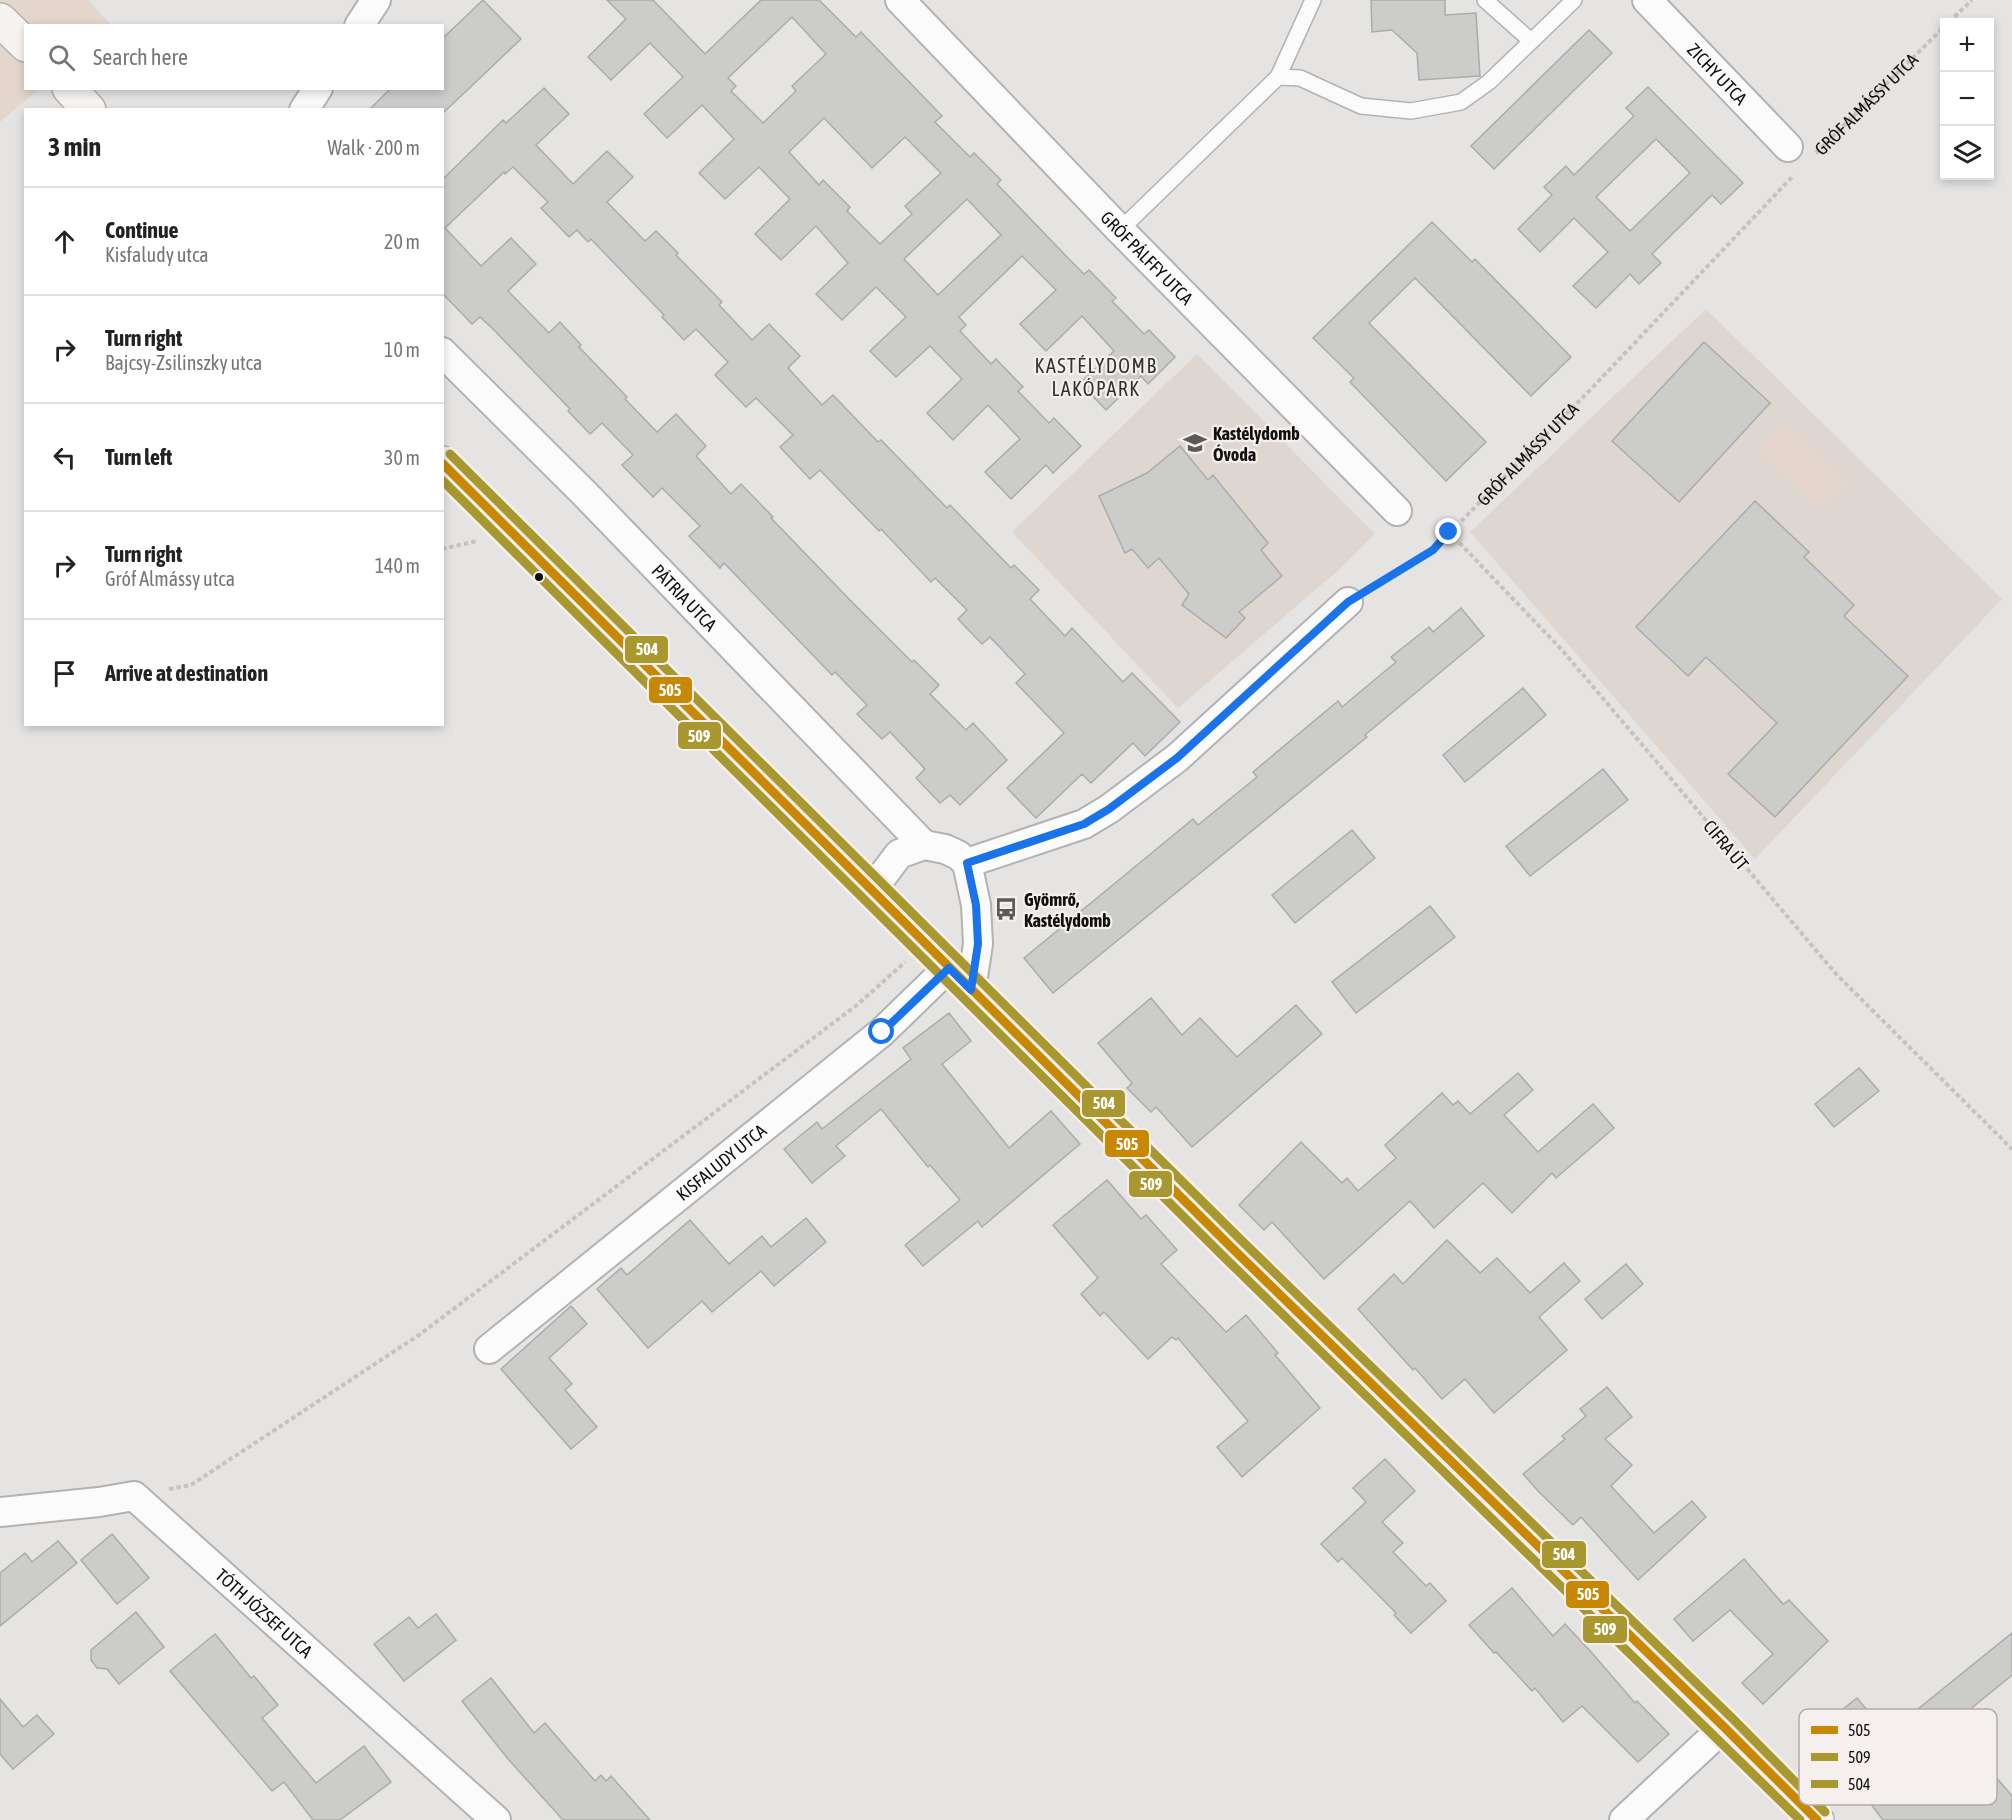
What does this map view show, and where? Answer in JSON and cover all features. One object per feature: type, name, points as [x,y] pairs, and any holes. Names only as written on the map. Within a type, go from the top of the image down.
[{"type":"main road","points":[[0,20],[24,43]]},
{"type":"main road","points":[[71,90],[87,108]]},
{"type":"main road","points":[[444,465],[971,990],[1799,1803]]},
{"type":"main road","points":[[1801,1805],[1816,1820]]},
{"type":"street","points":[[361,24],[376,0]]},
{"type":"street","name":"GRÓF PÁLFFY UTCA","points":[[900,0],[1120,230],[1396,511]]},
{"type":"street","name":"ZICHY UTCA","points":[[1647,0],[1799,158]]},
{"type":"street","points":[[305,108],[317,90]]},
{"type":"street","name":"PÁTRIA UTCA","points":[[444,354],[584,493],[924,844]]},
{"type":"street","points":[[967,863],[1084,824],[1109,809],[1177,758],[1348,602]]},
{"type":"street","points":[[863,882],[899,854],[924,844],[945,849],[958,855],[967,863],[976,905],[978,944],[971,990]]},
{"type":"street","name":"KISFALUDY UTCA","points":[[489,1349],[882,1032],[949,968]]},
{"type":"street","points":[[0,1512],[99,1502],[134,1496]]},
{"type":"street","name":"TÓTH JÓZSEF UTCA","points":[[134,1496],[496,1820]]},
{"type":"street","points":[[1624,1820],[1724,1727]]},
{"type":"lane","points":[[1120,230],[1278,77],[1313,0]]},
{"type":"lane","points":[[1485,0],[1531,41]]},
{"type":"lane","points":[[1278,77],[1300,78],[1361,106],[1411,111],[1461,102],[1489,82],[1574,0]]},
{"type":"path","points":[[1953,18],[1972,0]]},
{"type":"path","name":"GRÓF ALMÁSSY UTCA","points":[[1348,602],[1433,550],[1591,389],[1799,158],[1940,31]]},
{"type":"path","name":"CIFRA ÚT","points":[[1449,532],[1562,650],[1836,974],[2012,1149]]},
{"type":"path","points":[[444,549],[481,540]]},
{"type":"path","points":[[134,1496],[191,1485],[419,1335],[857,1005],[926,944]]},
{"type":"shaded area","points":[[0,0],[88,0],[110,24],[24,24],[24,90],[38,90],[0,122]]},
{"type":"shaded area","points":[[1706,309],[2002,599],[1755,859],[1470,532]]},
{"type":"shaded area","name":"Kastélydomb Óvoda","points":[[1197,354],[1375,534],[1341,568],[1178,708],[1012,532]]},
{"type":"shaded area","points":[[1786,420],[1849,480],[1819,511],[1756,450]]},
{"type":"building","points":[[483,0],[521,39],[444,112],[444,108],[371,108],[389,90],[444,90],[444,37]]},
{"type":"building","points":[[607,0],[653,0],[705,54],[761,0],[819,0],[856,37],[861,32],[942,116],[935,122],[970,157],[974,153],[1001,180],[997,184],[1084,274],[1089,270],[1116,298],[1112,301],[1144,334],[1149,330],[1175,357],[1148,384],[1141,376],[1106,410],[1080,383],[1114,351],[1082,316],[1046,351],[1020,324],[1056,290],[1022,256],[959,317],[966,325],[960,331],[991,364],[996,359],[1023,387],[1018,391],[1049,423],[1054,418],[1081,446],[1053,473],[1046,465],[1011,499],[985,472],[1020,439],[988,405],[953,440],[927,413],[962,379],[930,346],[896,377],[870,351],[906,317],[876,287],[842,320],[816,294],[848,263],[816,226],[781,260],[755,234],[790,199],[759,167],[725,199],[699,173],[734,139],[702,105],[667,138],[644,114],[683,77],[650,43],[611,80],[588,57],[626,19]],"holes":[[[792,17],[826,54],[792,86],[796,91],[763,123],[731,91],[736,86],[728,78]],[[824,118],[872,168],[905,137],[941,173],[905,206],[912,214],[880,244],[847,211],[850,207],[823,180],[819,185],[789,152]],[[967,199],[1001,235],[938,295],[904,259]]]},
{"type":"building","points":[[1371,0],[1445,0],[1445,15],[1476,13],[1480,76],[1419,80],[1417,53],[1392,30],[1372,32]]},
{"type":"building","points":[[1589,30],[1612,53],[1494,169],[1471,146]]},
{"type":"building","points":[[1648,87],[1743,183],[1721,204],[1712,195],[1652,254],[1661,263],[1639,284],[1630,274],[1596,308],[1573,286],[1608,252],[1574,218],[1540,252],[1518,229],[1552,195],[1544,187],[1566,166],[1574,175],[1634,116],[1626,108]],"holes":[[[1656,139],[1690,173],[1630,231],[1596,197]]]},
{"type":"building","points":[[544,88],[569,114],[536,145],[573,184],[607,151],[633,177],[607,202],[645,241],[656,231],[722,302],[719,305],[752,340],[769,324],[800,356],[788,368],[822,405],[833,395],[878,442],[881,440],[947,508],[950,505],[1011,568],[1014,565],[1039,590],[1030,599],[1065,636],[1072,628],[1123,682],[1132,673],[1180,722],[1145,756],[1133,743],[1091,783],[1082,774],[1036,818],[1007,788],[1064,733],[1016,683],[1025,674],[990,637],[982,644],[958,619],[967,610],[935,578],[931,582],[820,470],[810,479],[780,447],[793,435],[756,398],[746,407],[715,375],[728,362],[696,329],[684,340],[662,317],[664,315],[591,239],[588,242],[577,230],[569,237],[541,208],[548,202],[513,167],[505,174],[504,172],[445,228],[481,266],[511,238],[536,264],[508,291],[549,333],[560,322],[581,345],[579,347],[657,432],[676,414],[706,446],[696,456],[731,494],[741,484],[849,599],[912,662],[914,660],[939,685],[930,694],[966,730],[973,723],[1007,760],[960,805],[950,795],[940,803],[916,778],[925,769],[890,732],[882,739],[857,714],[867,705],[835,672],[832,675],[724,563],[720,568],[689,536],[700,526],[662,488],[653,497],[622,465],[633,455],[602,423],[590,434],[568,411],[570,409],[493,329],[480,317],[472,324],[444,295],[444,178],[503,120],[506,123]]},
{"type":"building","points":[[1432,222],[1472,262],[1475,259],[1571,357],[1531,396],[1415,278],[1369,323],[1486,442],[1446,481],[1350,382],[1354,378],[1313,338]]},
{"type":"building","points":[[1704,342],[1770,403],[1679,502],[1612,441]]},
{"type":"building","points":[[1180,446],[1208,480],[1213,475],[1268,543],[1261,550],[1282,576],[1239,612],[1245,618],[1226,638],[1182,605],[1189,594],[1159,558],[1148,568],[1132,549],[1125,553],[1099,496],[1147,473]]},
{"type":"building","points":[[1755,501],[1809,552],[1804,557],[1854,605],[1844,616],[1908,676],[1775,817],[1728,774],[1777,723],[1706,657],[1688,676],[1636,627]]},
{"type":"building","points":[[1461,608],[1484,636],[1365,735],[1367,737],[1053,993],[1024,958],[1193,819],[1198,825],[1257,777],[1253,772],[1338,701],[1342,707],[1396,662],[1391,657],[1429,627],[1433,632]]},
{"type":"building","points":[[1523,688],[1546,715],[1465,782],[1443,755]]},
{"type":"building","points":[[1603,769],[1628,800],[1530,876],[1506,846]]},
{"type":"building","points":[[1352,830],[1375,858],[1295,923],[1272,895]]},
{"type":"building","points":[[1430,906],[1455,937],[1356,1013],[1332,982]]},
{"type":"building","points":[[1151,998],[1182,1035],[1200,1018],[1237,1057],[1296,1005],[1322,1034],[1192,1147],[1156,1107],[1151,1112],[1127,1088],[1132,1083],[1098,1043]]},
{"type":"building","points":[[949,1013],[971,1041],[942,1064],[1009,1148],[1051,1111],[1080,1144],[982,1227],[978,1221],[923,1266],[905,1245],[960,1200],[930,1165],[928,1167],[881,1109],[836,1146],[845,1156],[812,1183],[784,1149],[817,1122],[822,1129],[911,1059],[903,1048]]},
{"type":"building","points":[[1859,1068],[1879,1091],[1834,1127],[1815,1104]]},
{"type":"building","points":[[1518,1073],[1533,1090],[1504,1115],[1538,1152],[1593,1104],[1614,1128],[1556,1178],[1552,1173],[1512,1213],[1483,1183],[1434,1228],[1410,1201],[1324,1279],[1272,1222],[1264,1230],[1239,1205],[1301,1142],[1342,1183],[1347,1178],[1358,1191],[1396,1158],[1385,1145],[1442,1093],[1453,1105],[1458,1101],[1470,1114]]},
{"type":"building","points":[[1107,1180],[1141,1219],[1146,1215],[1177,1250],[1161,1264],[1226,1332],[1246,1315],[1278,1353],[1275,1355],[1320,1408],[1242,1477],[1217,1447],[1248,1421],[1178,1338],[1176,1340],[1172,1337],[1148,1359],[1104,1312],[1100,1316],[1081,1294],[1098,1278],[1053,1225]]},
{"type":"building","points":[[806,1218],[826,1242],[774,1286],[761,1271],[712,1312],[702,1301],[648,1348],[597,1289],[621,1268],[627,1275],[690,1220],[729,1264],[762,1236],[771,1247]]},
{"type":"building","points":[[1447,1240],[1480,1273],[1497,1258],[1530,1293],[1564,1263],[1580,1281],[1539,1317],[1567,1350],[1494,1413],[1465,1379],[1442,1399],[1358,1309],[1394,1274],[1403,1284]]},
{"type":"building","points":[[1626,1264],[1643,1284],[1602,1319],[1585,1299]]},
{"type":"building","points":[[571,1306],[587,1324],[549,1358],[572,1384],[565,1390],[597,1427],[571,1449],[501,1369]]},
{"type":"building","points":[[1607,1387],[1632,1417],[1605,1439],[1632,1465],[1611,1486],[1654,1533],[1692,1501],[1706,1517],[1638,1580],[1581,1517],[1573,1525],[1523,1474],[1565,1439],[1562,1436],[1586,1416],[1580,1409]]},
{"type":"building","points":[[1385,1459],[1415,1491],[1382,1522],[1403,1543],[1393,1552],[1426,1586],[1430,1583],[1446,1601],[1411,1633],[1394,1615],[1396,1613],[1342,1558],[1338,1562],[1321,1544],[1366,1502],[1353,1488]]},
{"type":"building","points":[[112,1534],[149,1578],[117,1604],[81,1560]]},
{"type":"building","points":[[58,1541],[77,1563],[0,1626],[0,1573],[25,1553],[32,1562]]},
{"type":"building","points":[[1744,1559],[1783,1604],[1789,1600],[1828,1641],[1763,1704],[1742,1683],[1773,1654],[1730,1610],[1693,1641],[1674,1619]]},
{"type":"building","points":[[1512,1588],[1553,1636],[1565,1624],[1635,1703],[1637,1701],[1669,1734],[1638,1762],[1582,1706],[1563,1722],[1535,1688],[1532,1691],[1469,1625]]},
{"type":"building","points":[[136,1612],[164,1647],[119,1684],[107,1669],[97,1668],[91,1660],[91,1650]]},
{"type":"building","points":[[436,1614],[456,1640],[404,1681],[374,1644],[409,1617],[418,1628]]},
{"type":"building","points":[[2012,1633],[2012,1675],[1970,1709],[1918,1709]]},
{"type":"building","points":[[215,1634],[251,1678],[254,1676],[278,1705],[262,1718],[316,1783],[364,1746],[391,1782],[340,1820],[313,1820],[284,1782],[272,1791],[170,1671]]},
{"type":"building","points":[[491,1678],[534,1733],[545,1723],[595,1781],[601,1775],[606,1781],[611,1776],[650,1820],[563,1820],[508,1759],[462,1701]]},
{"type":"building","points":[[1857,1698],[1866,1709],[1843,1709]]},
{"type":"building","points":[[0,1699],[23,1727],[37,1715],[54,1734],[13,1769],[0,1754]]},
{"type":"building","points":[[1997,1778],[2012,1796],[2012,1820],[1883,1820],[1872,1805],[1997,1805]]},
{"type":"transit line","name":"504","points":[[450,454],[1240,1239],[1799,1786]]},
{"type":"transit line","name":"505","points":[[444,465],[1232,1248],[1799,1802]]},
{"type":"transit line","name":"509","points":[[444,482],[1224,1257],[1800,1820]]},
{"type":"transit line","name":"505","points":[[1802,1805],[1817,1820]]},
{"type":"transit line","name":"504","points":[[1818,1805],[1825,1812]]},
{"type":"place","name":"Kastélydomb Óvoda","points":[[1195,443]]},
{"type":"place","name":"Gyömrő, Kastélydomb","points":[[1006,909]]},
{"type":"district","name":"KASTÉLYDOMB LAKÓPARK","points":[[1096,376]]},
{"type":"route","points":[[882,1032],[949,968],[971,990],[978,944],[976,905],[967,863],[1084,824],[1109,809],[1177,758],[1348,602],[1433,550],[1449,532]]}]
